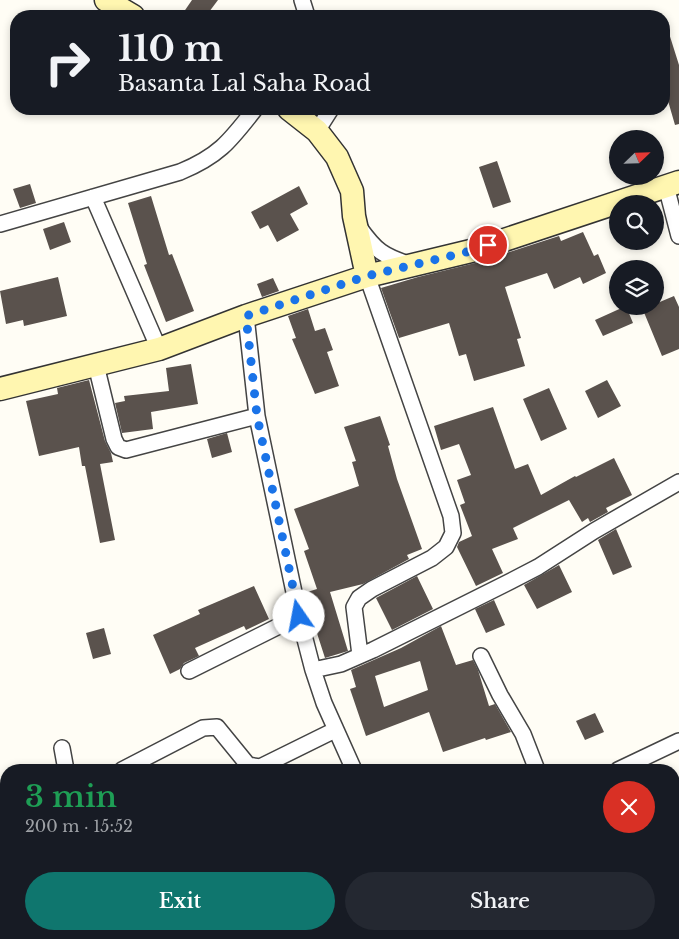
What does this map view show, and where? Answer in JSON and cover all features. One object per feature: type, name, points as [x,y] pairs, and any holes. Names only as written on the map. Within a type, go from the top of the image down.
[{"type":"main road","points":[[106,0],[123,10]]},
{"type":"main road","points":[[296,115],[317,132],[337,157],[352,191],[354,216],[367,276]]},
{"type":"main road","points":[[0,389],[159,349],[246,316],[367,276],[471,251],[673,184]]},
{"type":"street","points":[[0,224],[180,172],[199,164],[219,151],[233,138],[250,115]]},
{"type":"street","points":[[317,132],[327,115]]},
{"type":"street","points":[[673,184],[679,236]]},
{"type":"street","points":[[93,197],[159,349]]},
{"type":"street","points":[[354,216],[372,244],[380,252],[393,259],[413,265]]},
{"type":"street","points":[[360,656],[354,607],[359,598],[372,589],[432,558],[446,546],[452,533],[451,516],[367,276]]},
{"type":"street","points":[[246,316],[257,416],[299,616],[313,670],[335,730],[351,764]]},
{"type":"street","points":[[96,365],[114,439],[118,447],[126,450],[257,416]]},
{"type":"street","points":[[313,670],[341,664],[360,656],[538,567],[594,531],[679,482]]},
{"type":"street","points":[[189,671],[299,616]]},
{"type":"street","points":[[481,656],[522,734],[535,764]]},
{"type":"street","points":[[134,764],[203,728],[217,727],[247,764]]},
{"type":"street","points":[[266,764],[335,730]]},
{"type":"street","points":[[631,764],[679,741]]},
{"type":"street","points":[[62,748],[65,764]]},
{"type":"building","points":[[192,0],[218,0],[210,10],[185,10]]},
{"type":"building","points":[[670,36],[679,65],[679,124],[675,125],[670,108]]},
{"type":"building","points":[[497,161],[511,202],[493,208],[479,167]]},
{"type":"building","points":[[30,184],[36,203],[20,208],[13,189]]},
{"type":"building","points":[[299,186],[308,204],[290,214],[299,230],[277,242],[268,225],[260,229],[251,212]]},
{"type":"building","points":[[151,196],[169,255],[172,254],[194,311],[166,322],[144,265],[147,264],[128,203]]},
{"type":"building","points":[[64,222],[71,242],[50,250],[43,229]]},
{"type":"building","points":[[583,232],[594,256],[598,254],[606,273],[583,284],[580,277],[554,289],[547,273],[505,287],[521,338],[517,339],[525,366],[474,381],[466,354],[459,356],[449,323],[399,338],[381,288],[475,263],[559,236],[561,241]]},
{"type":"building","points":[[58,277],[67,316],[24,326],[23,320],[6,324],[0,291]]},
{"type":"building","points":[[273,278],[279,291],[262,297],[257,284]]},
{"type":"building","points":[[674,296],[679,307],[679,349],[662,356],[645,315],[664,315],[664,300]]},
{"type":"building","points":[[308,309],[315,331],[325,328],[333,350],[327,352],[339,386],[315,394],[292,339],[296,338],[288,316]]},
{"type":"building","points":[[609,314],[630,315],[633,323],[603,336],[595,320]]},
{"type":"building","points":[[191,364],[198,404],[151,412],[153,429],[122,433],[115,403],[125,401],[124,396],[169,391],[166,368]]},
{"type":"building","points":[[89,380],[105,441],[113,462],[100,464],[115,540],[100,543],[85,466],[82,466],[79,447],[39,456],[26,401],[58,394],[57,388]]},
{"type":"building","points":[[607,380],[621,406],[598,418],[585,391]]},
{"type":"building","points":[[549,388],[567,429],[541,441],[523,399]]},
{"type":"building","points":[[493,407],[515,469],[528,464],[541,495],[575,476],[614,458],[632,495],[606,508],[608,512],[590,522],[588,518],[582,522],[569,500],[513,528],[518,539],[492,549],[503,573],[476,586],[457,547],[459,542],[472,536],[460,505],[465,503],[457,480],[471,475],[459,444],[441,450],[434,426]]},
{"type":"building","points":[[380,416],[390,445],[388,446],[397,479],[422,549],[407,555],[409,559],[363,584],[330,592],[348,651],[325,658],[304,593],[317,589],[304,551],[309,549],[294,509],[359,486],[352,462],[356,461],[344,427]]},
{"type":"building","points":[[227,433],[232,452],[212,458],[207,439]]},
{"type":"building","points":[[616,529],[632,567],[613,575],[598,540]]},
{"type":"building","points":[[559,565],[572,592],[537,609],[524,585]]},
{"type":"building","points":[[417,576],[433,609],[392,630],[376,598]]},
{"type":"building","points":[[254,586],[269,619],[246,630],[244,626],[195,648],[199,656],[184,663],[180,669],[170,674],[153,635],[200,614],[198,610]]},
{"type":"building","points":[[494,600],[505,625],[486,633],[475,609]]},
{"type":"building","points":[[441,626],[456,665],[473,660],[489,706],[495,704],[511,732],[486,740],[485,738],[443,752],[429,712],[366,736],[350,689],[356,687],[351,670],[401,648]],"holes":[[[420,661],[428,690],[384,707],[375,676]]]},
{"type":"building","points":[[104,628],[111,654],[93,659],[86,633]]},
{"type":"building","points":[[595,713],[604,732],[585,740],[576,721]]},
{"type":"route","points":[[299,616],[257,416],[246,316],[367,276],[471,251],[488,245]]}]
